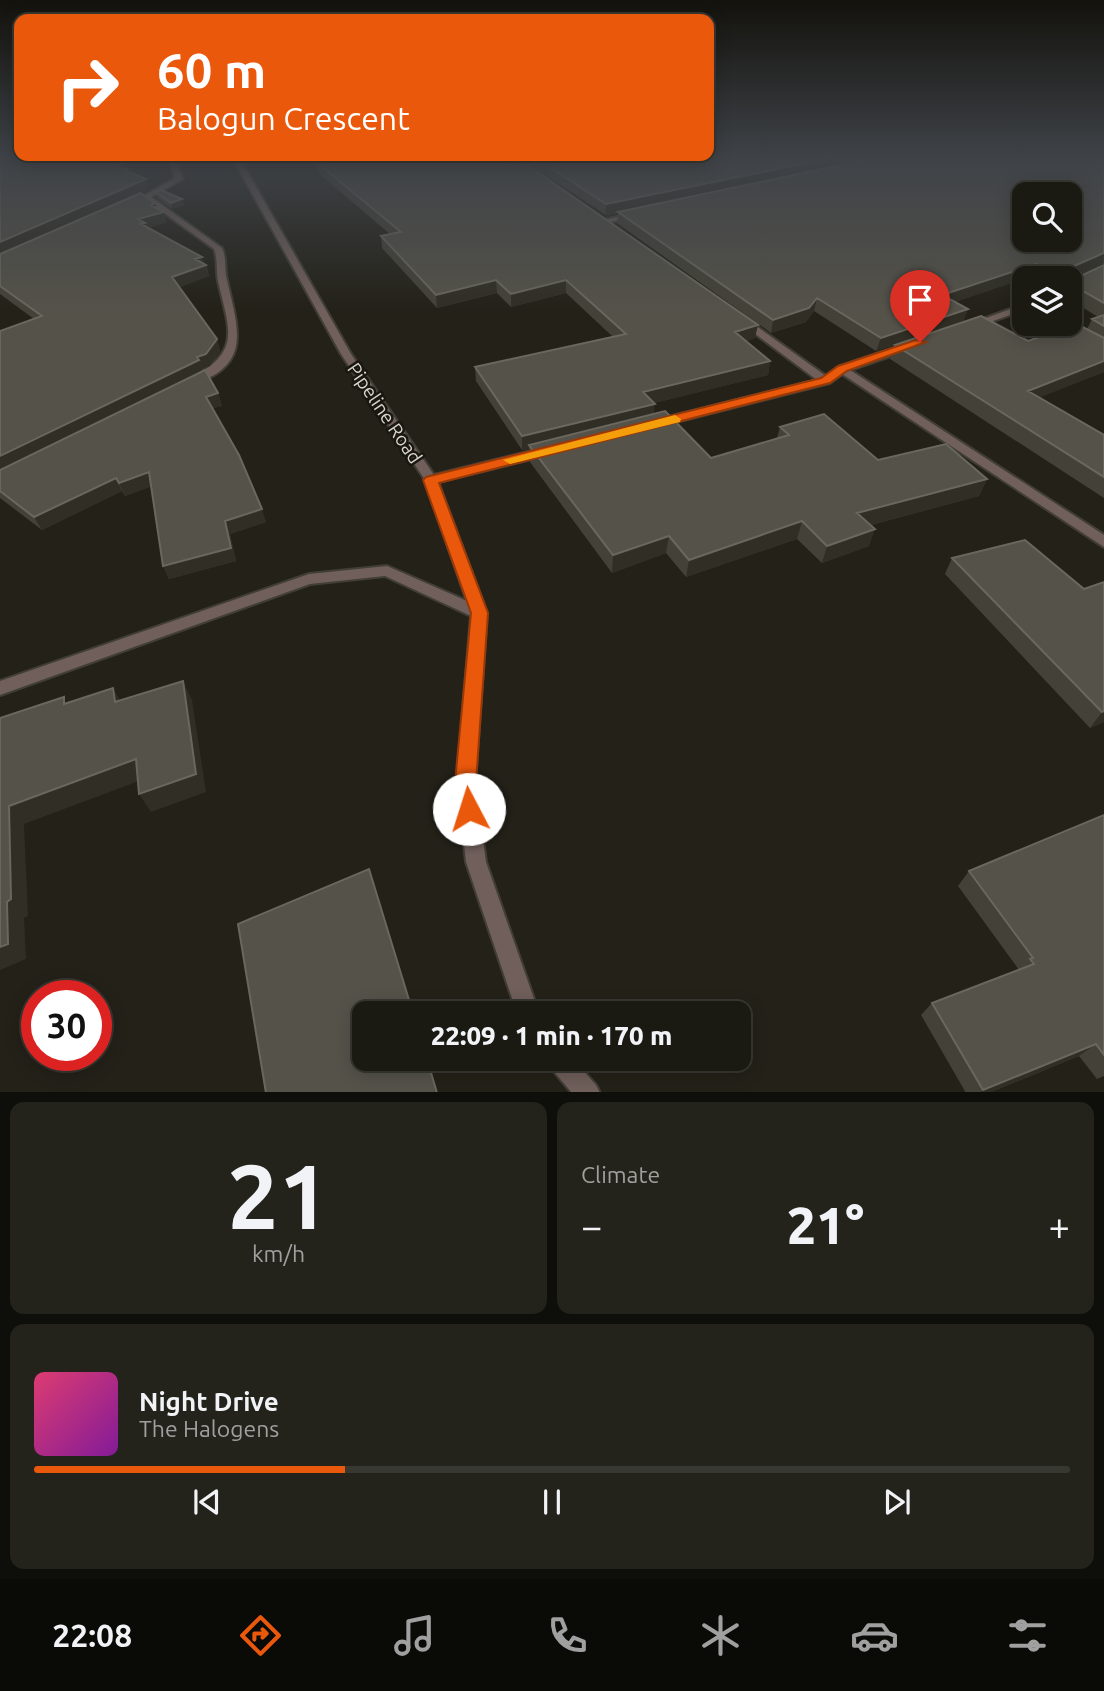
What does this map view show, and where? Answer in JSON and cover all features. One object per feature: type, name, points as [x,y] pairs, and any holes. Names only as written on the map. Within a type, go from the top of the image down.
[{"type":"street","points":[[161,208],[218,248],[223,262],[220,274],[235,331],[228,359],[214,373],[177,390]]},
{"type":"street","name":"Pipeline Road","points":[[263,208],[345,354],[431,480],[479,613],[466,782],[476,862],[524,1001]]},
{"type":"street","points":[[604,221],[645,213]]},
{"type":"street","points":[[594,214],[615,229]]},
{"type":"street","points":[[959,329],[1012,311]]},
{"type":"street","points":[[737,317],[826,381]]},
{"type":"street","points":[[641,427],[826,381],[842,369],[920,342]]},
{"type":"street","points":[[842,369],[1104,542]]},
{"type":"street","points":[[431,480],[562,447]]},
{"type":"street","points":[[0,688],[309,579],[387,571],[479,613]]},
{"type":"street","points":[[569,1071],[587,1092]]},
{"type":"building","points":[[0,208],[79,208],[0,242]]},
{"type":"building","points":[[106,208],[156,208],[164,212],[138,219],[145,223],[141,224],[202,257],[195,259],[206,265],[172,277],[217,339],[206,354],[197,357],[199,360],[0,456],[0,331],[42,316],[0,286],[0,254]]},
{"type":"building","points":[[372,208],[589,208],[758,325],[735,332],[770,361],[643,392],[655,404],[522,436],[475,367],[626,334],[566,280],[511,294],[496,280],[436,295],[381,236],[401,232]]},
{"type":"building","points":[[637,208],[1012,208],[1012,252],[1082,252],[1082,208],[1104,208],[1104,253],[1074,266],[1012,266],[1012,272],[942,295],[968,309],[881,338],[817,298],[809,308],[773,320],[618,212]]},
{"type":"building","points":[[1104,265],[1104,303],[1082,290],[1082,275]]},
{"type":"building","points":[[1104,315],[1104,326],[1092,319]]},
{"type":"building","points":[[981,316],[1012,332],[1012,336],[1028,341],[1042,336],[1082,336],[1082,327],[1104,338],[1104,361],[1028,391],[1104,435],[1104,477],[895,345]]},
{"type":"building","points":[[205,370],[218,393],[206,397],[239,455],[262,509],[225,521],[231,548],[163,566],[149,472],[119,483],[116,478],[34,517],[0,491],[0,470]]},
{"type":"building","points":[[665,411],[711,458],[789,435],[780,427],[824,414],[878,460],[946,444],[987,479],[857,513],[875,529],[827,546],[802,521],[689,560],[669,536],[613,555],[529,445]]},
{"type":"building","points":[[1025,540],[1084,589],[1104,582],[1102,712],[952,558]]},
{"type":"building","points":[[183,681],[196,774],[139,794],[136,759],[9,806],[11,899],[7,902],[8,944],[0,947],[0,718],[64,697],[64,704],[113,688],[115,702]]},
{"type":"building","points":[[1104,815],[1104,1055],[1096,1044],[983,1090],[932,1003],[1034,964],[1030,959],[1033,958],[969,871]]},
{"type":"building","points":[[369,869],[409,1001],[352,1001],[352,1071],[431,1071],[437,1092],[266,1092],[238,924]]},
{"type":"slow traffic","points":[[510,460],[675,419]]},
{"type":"route","points":[[469,809],[466,782],[479,613],[431,480],[826,381],[842,369],[920,342]]}]
